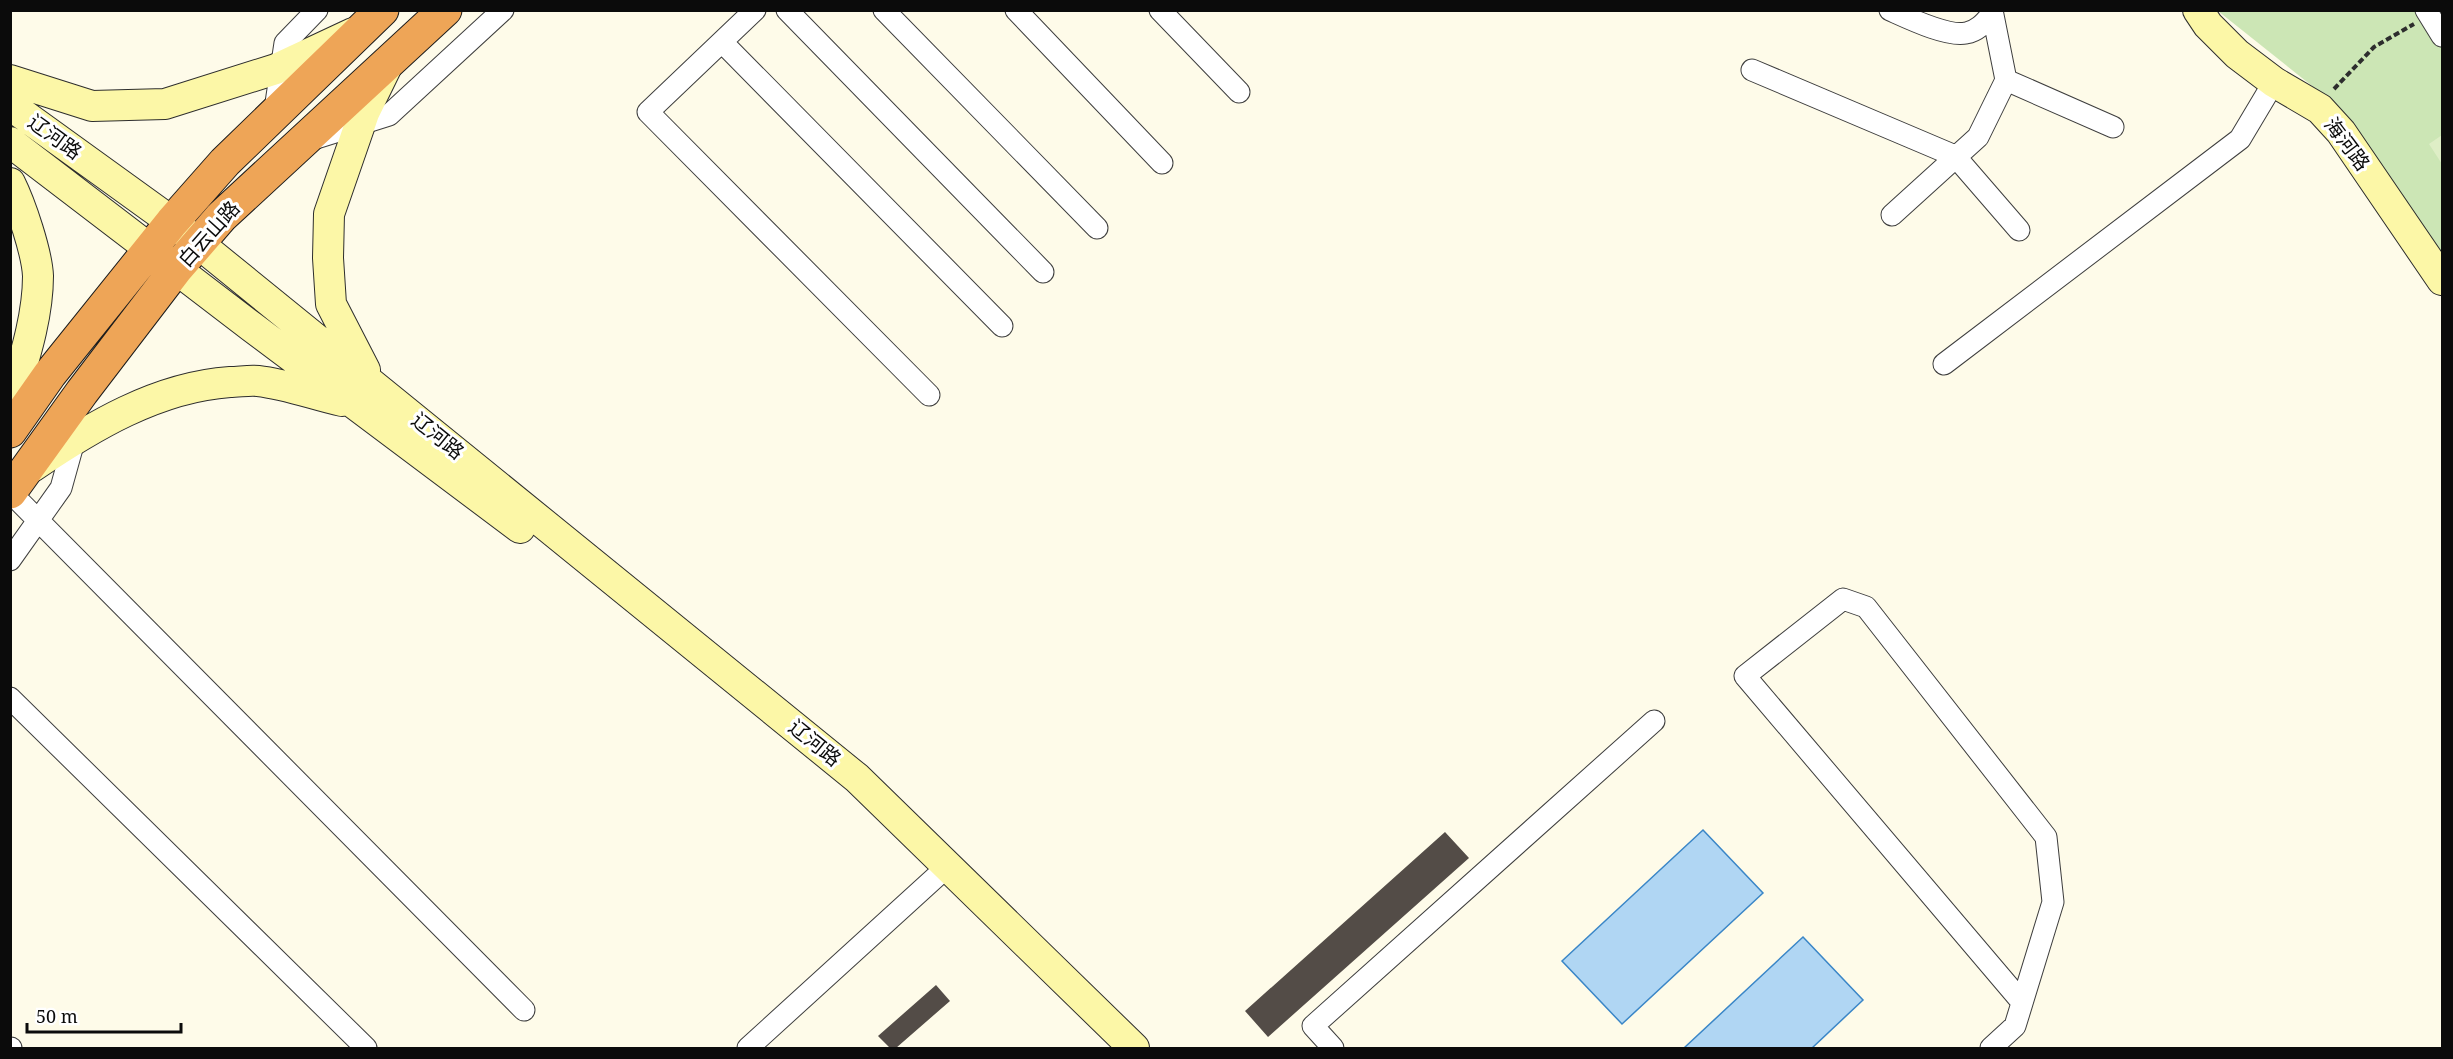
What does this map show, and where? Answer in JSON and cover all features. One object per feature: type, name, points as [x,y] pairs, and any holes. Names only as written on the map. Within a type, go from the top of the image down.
[{"type":"highway","name":"白云山路","points":[[15,486],[82,392],[176,269],[220,217],[445,10]]},
{"type":"highway","name":"白云山路","points":[[10,431],[50,374],[172,222],[225,162],[373,19]]},
{"type":"street","points":[[274,116],[285,43],[317,10]]},
{"type":"street","points":[[301,142],[389,115],[503,10]]},
{"type":"street","points":[[755,10],[648,112],[929,395]]},
{"type":"street","points":[[787,10],[1043,272]]},
{"type":"street","points":[[884,10],[1097,228]]},
{"type":"street","points":[[1016,10],[1162,163]]},
{"type":"street","points":[[1160,10],[1239,92]]},
{"type":"street","points":[[1890,10],[1930,28],[1966,33],[1982,26],[1992,12]]},
{"type":"street","name":"海河路","points":[[2198,10],[2208,25],[2237,54],[2274,82],[2320,109],[2341,132],[2442,280]]},
{"type":"street","points":[[1892,215],[1978,137],[2006,80],[1992,12]]},
{"type":"street","points":[[2428,13],[2442,36]]},
{"type":"street","points":[[10,80],[92,106],[165,104],[281,67],[373,19]]},
{"type":"street","points":[[722,42],[1002,326]]},
{"type":"street","points":[[390,59],[360,124],[329,214],[328,258],[331,304],[363,393],[257,381],[208,384],[157,399],[76,437],[15,486],[38,520],[524,1010]]},
{"type":"street","points":[[1752,70],[1955,156],[2019,230]]},
{"type":"street","points":[[2006,80],[2114,127]]},
{"type":"street","points":[[1944,364],[2240,139],[2274,82]]},
{"type":"street","name":"辽河路","points":[[10,105],[172,222],[363,393],[857,778],[1134,1048]]},
{"type":"street","name":"辽河路","points":[[10,142],[176,269],[363,393]]},
{"type":"street","points":[[10,183],[32,245],[38,275],[33,323],[12,396]]},
{"type":"street","points":[[12,396],[50,374]]},
{"type":"street","points":[[10,560],[61,488],[76,437],[82,392]]},
{"type":"street","points":[[1990,1048],[2015,1026],[2053,902],[2046,837],[1866,607],[1843,599],[1745,676],[2022,1001]]},
{"type":"street","points":[[10,698],[366,1048]]},
{"type":"street","points":[[1333,1048],[1313,1026],[1654,722]]},
{"type":"street","points":[[748,1048],[948,865]]},
{"type":"path","points":[[2320,109],[2335,87],[2374,47],[2428,13]]},
{"type":"green space","points":[[2218,11],[2442,11],[2442,254],[2341,109]]},
{"type":"green space","points":[[2442,135],[2442,164],[2429,144]]},
{"type":"water","points":[[1703,830],[1763,893],[1622,1024],[1562,961]]},
{"type":"water","points":[[1803,937],[1863,1000],[1812,1048],[1684,1048]]},
{"type":"building","points":[[1445,832],[1469,858],[1268,1037],[1245,1011]]},
{"type":"building","points":[[936,985],[950,1001],[896,1048],[890,1048],[878,1036]]}]
